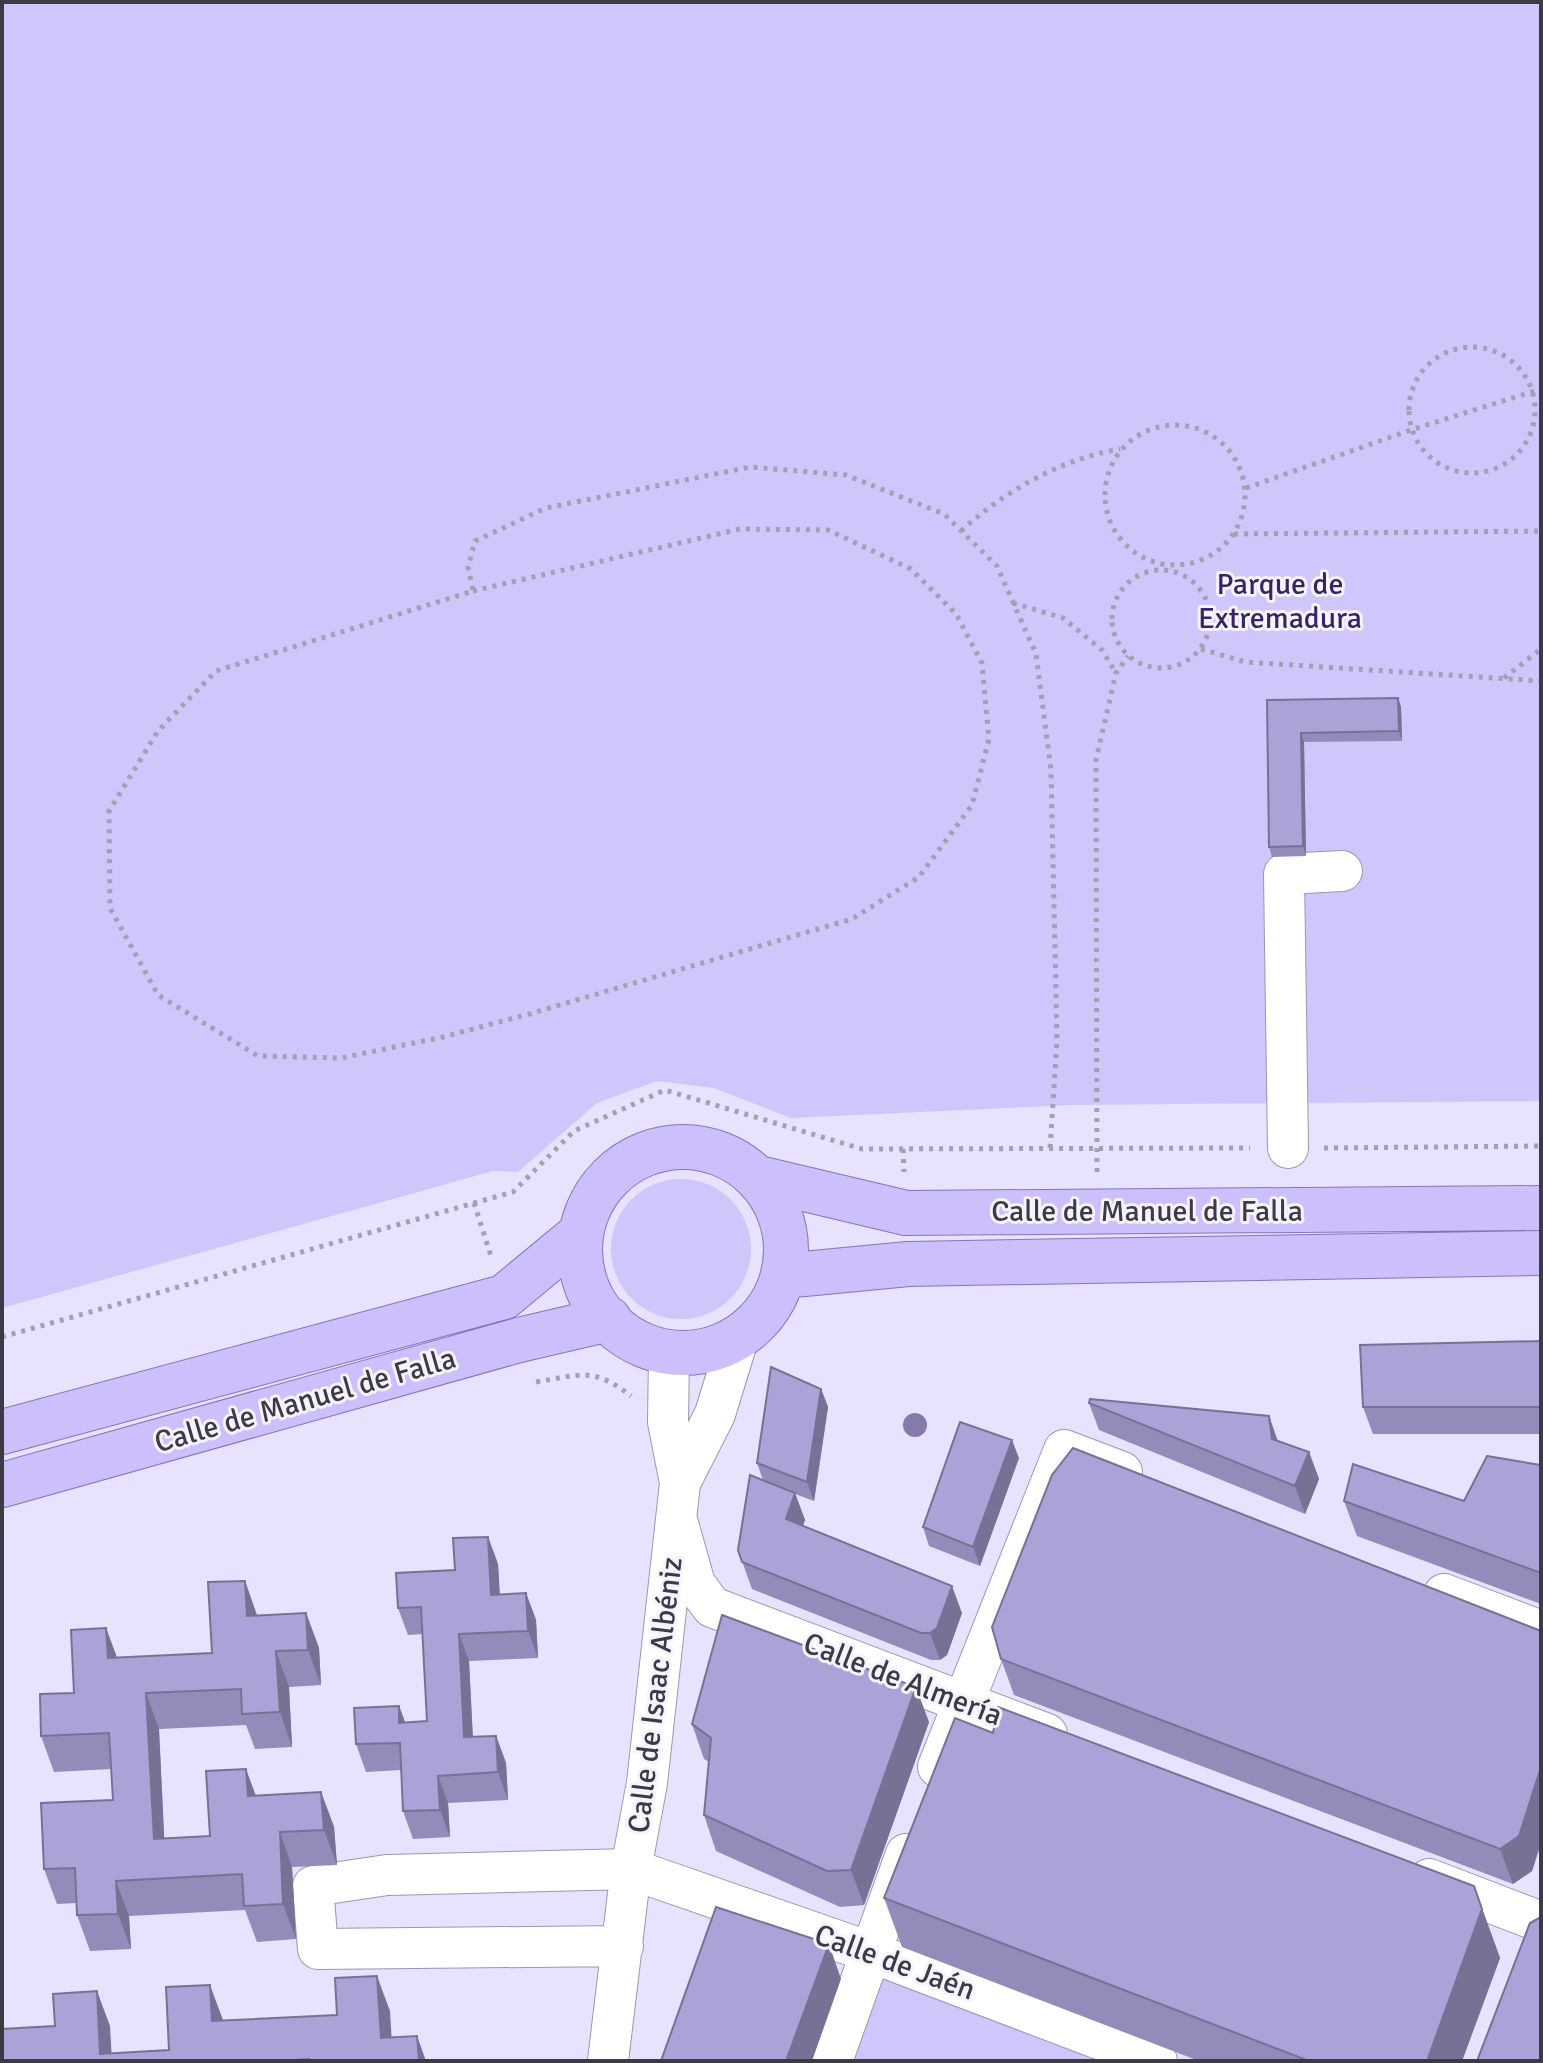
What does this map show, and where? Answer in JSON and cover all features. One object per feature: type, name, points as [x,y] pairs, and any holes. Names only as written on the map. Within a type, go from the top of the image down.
[{"type":"main road","points":[[683,1146],[729,1156],[758,1178],[779,1216],[786,1250],[783,1276],[760,1323],[738,1339],[705,1353],[669,1355],[637,1342],[595,1304],[584,1275],[579,1235],[582,1221],[599,1188],[625,1163],[647,1152],[683,1146]]},
{"type":"main road","name":"Calle de Manuel de Falla","points":[[758,1178],[906,1213],[1541,1208]]},
{"type":"main road","name":"Calle de Manuel de Falla","points":[[2,1432],[504,1297],[579,1235]]},
{"type":"main road","name":"Calle de Manuel de Falla","points":[[783,1276],[908,1264],[1541,1253]]},
{"type":"main road","name":"Calle de Manuel de Falla","points":[[2,1485],[519,1340],[609,1319]]},
{"type":"street","points":[[1288,1148],[1284,874],[1342,871]]},
{"type":"street","name":"Calle de Isaac Albéniz","points":[[608,2061],[631,1869],[647,1783],[679,1502],[715,1414],[738,1339]]},
{"type":"street","points":[[669,1355],[668,1422],[679,1502]]},
{"type":"street","points":[[832,2061],[962,1702],[1064,1450],[1153,1484]]},
{"type":"street","name":"Calle de Almería","points":[[679,1502],[695,1584],[712,1607],[1080,1747]]},
{"type":"street","points":[[1407,1580],[1541,1631]]},
{"type":"street","points":[[1389,1864],[1536,1924]]},
{"type":"street","points":[[623,1946],[318,1949],[313,1886],[387,1875],[631,1869]]},
{"type":"street","name":"Calle de Jaén","points":[[631,1869],[870,1952],[1157,2061]]},
{"type":"path","points":[[1472,346],[1492,349],[1511,359],[1525,373],[1533,391],[1536,413],[1531,435],[1519,453],[1502,466],[1481,473],[1459,473],[1438,464],[1422,450],[1411,430],[1408,411],[1411,390],[1420,372],[1434,358],[1453,349],[1472,346]]},
{"type":"path","points":[[1246,488],[1411,430],[1541,389]]},
{"type":"path","points":[[1185,424],[1208,431],[1226,445],[1240,465],[1246,488],[1244,512],[1234,534],[1219,551],[1199,561],[1177,565],[1154,562],[1134,552],[1118,535],[1107,514],[1105,491],[1109,469],[1121,449],[1139,434],[1161,425],[1185,424]]},
{"type":"path","points":[[961,531],[977,516],[1048,471],[1093,454],[1121,449]]},
{"type":"path","points":[[473,591],[468,567],[475,541],[546,508],[750,467],[846,475],[944,514],[997,566],[1036,654],[1051,770],[1057,1041],[1050,1149]]},
{"type":"path","points":[[740,529],[828,530],[911,569],[956,614],[982,663],[989,739],[972,805],[919,877],[852,919],[443,1037],[341,1058],[258,1056],[158,995],[110,908],[109,811],[158,731],[216,671],[473,591],[740,529]]},
{"type":"path","points":[[1234,534],[1541,531]]},
{"type":"path","points":[[1150,571],[1154,562]]},
{"type":"path","points":[[1165,569],[1193,581],[1203,591],[1211,621],[1201,649],[1182,664],[1158,669],[1142,665],[1128,656],[1118,644],[1113,629],[1112,614],[1123,586],[1136,576],[1165,569]]},
{"type":"path","points":[[1013,603],[1063,618],[1102,650],[1116,673]]},
{"type":"path","points":[[1201,649],[1245,662],[1541,681]]},
{"type":"path","points":[[1503,679],[1541,649]]},
{"type":"path","points":[[1098,1212],[1096,760],[1116,673],[1128,656]]},
{"type":"path","points":[[2,1337],[41,1326]]},
{"type":"path","points":[[519,1340],[536,1382],[585,1374],[608,1379],[637,1405]]},
{"type":"green space","name":"Parque de Extremadura","points":[[2,2],[1541,2],[1541,1101],[1069,1105],[791,1118],[714,1088],[657,1081],[597,1103],[518,1172],[493,1171],[2,1308]]},
{"type":"green space","points":[[681,1179],[708,1184],[731,1199],[746,1222],[751,1249],[746,1276],[731,1299],[708,1314],[681,1319],[654,1314],[631,1299],[616,1276],[611,1249],[616,1222],[631,1199],[654,1184]]},
{"type":"green space","points":[[883,1978],[1101,2061],[852,2061]]},
{"type":"building","points":[[1398,698],[1399,731],[1301,733],[1303,846],[1269,847],[1267,700]]},
{"type":"building","points":[[1541,1341],[1541,1407],[1363,1407],[1360,1345]]},
{"type":"building","points":[[771,1367],[821,1389],[807,1482],[757,1463]]},
{"type":"building","points":[[1090,1399],[1269,1416],[1272,1439],[1309,1452],[1295,1486],[1089,1403]]},
{"type":"building","points":[[960,1422],[1012,1440],[973,1547],[923,1527]]},
{"type":"building","points":[[1073,1448],[1541,1631],[1541,1767],[1519,1836],[1500,1849],[1001,1659],[992,1627],[1052,1475]]},
{"type":"building","points":[[1487,1456],[1541,1465],[1541,1573],[1344,1501],[1353,1464],[1464,1501]]},
{"type":"building","points":[[750,1475],[795,1493],[786,1519],[952,1586],[937,1628],[930,1633],[921,1633],[742,1562],[738,1550]]},
{"type":"building","points":[[488,1537],[491,1595],[526,1593],[528,1631],[459,1634],[464,1737],[496,1736],[498,1772],[438,1776],[440,1810],[403,1811],[400,1743],[356,1744],[354,1708],[399,1706],[399,1723],[427,1721],[421,1607],[398,1608],[396,1573],[455,1570],[453,1538]]},
{"type":"building","points":[[245,1581],[247,1616],[306,1613],[308,1650],[276,1651],[280,1712],[242,1714],[241,1689],[146,1693],[154,1839],[210,1836],[206,1771],[246,1769],[248,1796],[321,1792],[324,1830],[280,1832],[283,1904],[244,1906],[242,1874],[116,1881],[118,1914],[77,1915],[75,1868],[44,1869],[41,1803],[113,1800],[109,1733],[41,1736],[40,1694],[74,1693],[71,1630],[106,1628],[108,1658],[212,1653],[208,1582]]},
{"type":"building","points":[[722,1615],[916,1687],[851,1870],[827,1871],[704,1815],[711,1738],[692,1724]]},
{"type":"building","points":[[998,1707],[1474,1886],[1482,1909],[1427,2061],[1309,2061],[884,1898],[955,1718],[993,1733]]},
{"type":"building","points":[[716,1907],[829,1944],[786,2061],[661,2061]]},
{"type":"building","points":[[1541,1917],[1541,2061],[1477,2061],[1530,1923]]},
{"type":"building","points":[[377,1976],[381,2038],[417,2036],[419,2061],[2,2061],[2,2029],[55,2026],[53,1994],[97,1991],[100,2054],[169,2050],[166,1987],[210,1985],[212,2021],[337,2015],[335,1978]]}]
